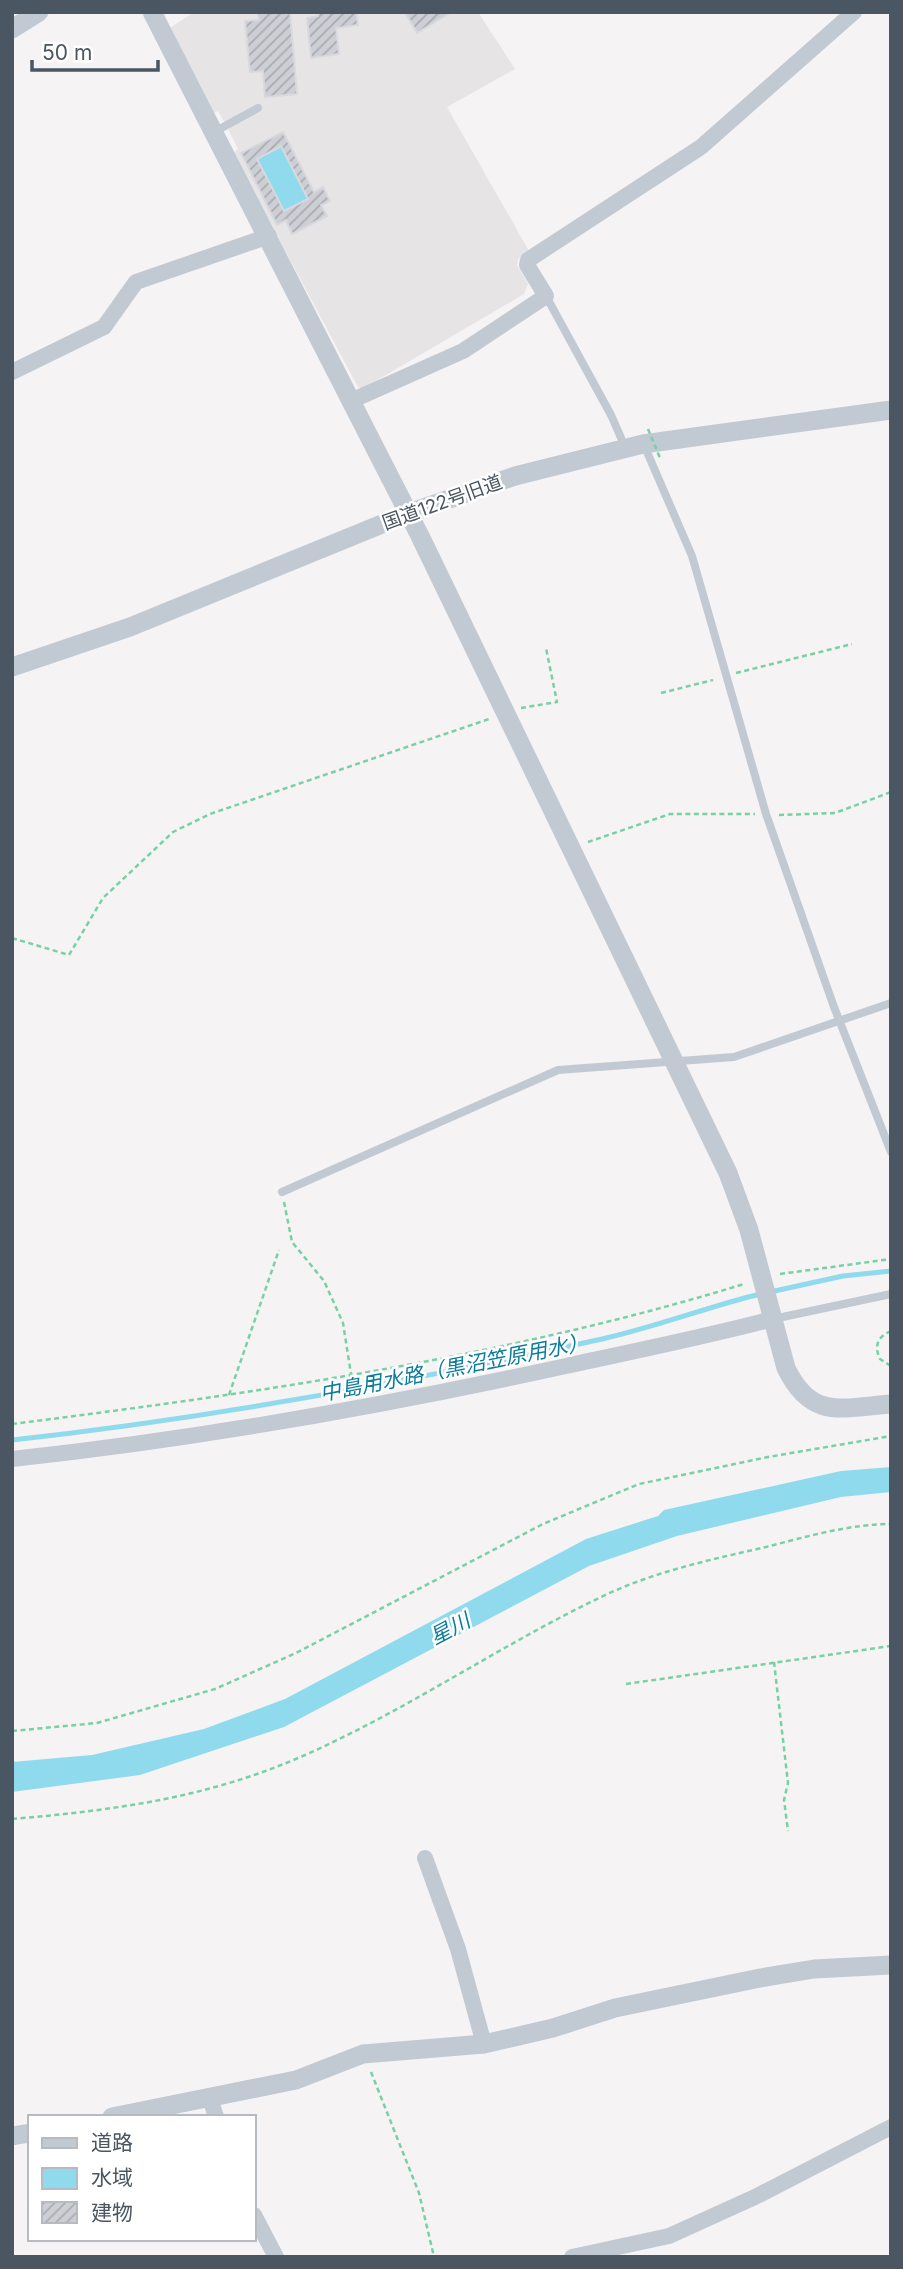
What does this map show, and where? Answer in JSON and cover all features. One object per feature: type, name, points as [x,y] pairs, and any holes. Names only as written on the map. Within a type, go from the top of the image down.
[{"type":"street","points":[[12,29],[39,12]]},
{"type":"street","points":[[152,12],[212,133],[269,236],[353,400],[728,1173],[750,1230],[786,1368],[803,1396],[824,1409],[891,1404]]},
{"type":"street","points":[[353,400],[463,351],[546,296],[527,265],[528,260],[701,147],[853,12]]},
{"type":"street","points":[[12,372],[104,327],[136,282],[269,236]]},
{"type":"street","name":"国道122号旧道","points":[[12,667],[130,627],[409,513],[515,476],[636,440],[891,410]]},
{"type":"street","points":[[12,1458],[147,1444],[306,1418],[482,1384],[771,1312]]},
{"type":"street","points":[[425,1858],[458,1949],[484,2044]]},
{"type":"street","points":[[132,2115],[213,2107],[296,2080],[363,2054],[484,2044],[553,2028],[615,2008],[760,1978],[814,1969],[891,1965]]},
{"type":"street","points":[[572,2257],[669,2236],[755,2197],[891,2127]]},
{"type":"street","points":[[256,2219],[276,2257]]},
{"type":"lane","points":[[212,133],[258,108]]},
{"type":"lane","points":[[546,296],[611,415],[636,440],[692,556],[766,814],[891,1152]]},
{"type":"lane","points":[[282,1192],[558,1070],[734,1057],[891,1003]]},
{"type":"lane","points":[[771,1312],[891,1294]]},
{"type":"path","points":[[636,440],[648,429],[660,458]]},
{"type":"path","points":[[661,693],[852,644]]},
{"type":"path","points":[[12,938],[69,955],[103,898],[173,832],[210,814],[506,711],[557,702],[546,648]]},
{"type":"path","points":[[571,849],[670,814],[835,813],[891,792]]},
{"type":"path","points":[[282,1192],[292,1242],[324,1281],[343,1323],[351,1374]]},
{"type":"path","points":[[229,1396],[279,1250]]},
{"type":"path","points":[[12,1424],[229,1396],[489,1349],[628,1316],[764,1279],[891,1259]]},
{"type":"path","points":[[891,1331],[879,1339],[877,1345],[880,1359],[891,1366]]},
{"type":"path","points":[[12,1731],[97,1723],[215,1689],[296,1653],[543,1524],[639,1484],[768,1457],[891,1437]]},
{"type":"path","points":[[12,1819],[108,1811],[153,1803],[249,1776],[336,1740],[601,1597],[640,1581],[687,1565],[784,1542],[891,1524]]},
{"type":"path","points":[[626,1684],[891,1646]]},
{"type":"path","points":[[774,1662],[788,1783],[784,1800],[788,1831]]},
{"type":"path","points":[[363,2054],[419,2193],[434,2257]]},
{"type":"shaded area","points":[[194,12],[478,12],[515,69],[447,107],[529,251],[518,259],[517,265],[528,284],[524,294],[362,389],[358,387],[233,153],[238,149],[226,125],[218,111],[214,113],[170,28]]},
{"type":"water","points":[[281,146],[308,199],[284,211],[257,159]]},
{"type":"water","name":"星川","points":[[891,1467],[891,1492],[841,1497],[677,1536],[589,1566],[284,1727],[140,1775],[12,1792],[12,1762],[92,1755],[204,1729],[285,1699],[586,1539],[658,1516],[664,1510],[841,1471]]},
{"type":"building","points":[[258,12],[290,12],[297,94],[265,97],[263,71],[250,72],[245,21],[259,20]]},
{"type":"building","points":[[318,12],[356,12],[358,25],[336,28],[339,54],[311,58],[307,18],[318,16]]},
{"type":"building","points":[[405,12],[451,12],[417,33]]},
{"type":"building","points":[[283,132],[314,192],[323,187],[330,201],[321,205],[327,216],[292,234],[286,220],[277,225],[241,153]],"holes":[[[281,146],[308,199],[284,211],[257,159]]]},
{"type":"waterway","name":"中島用水路（黒沼笠原用水）","points":[[770,1292],[843,1276],[891,1271]]},
{"type":"waterway","name":"中島用水路（黒沼笠原用水）","points":[[12,1440],[235,1410],[456,1370],[622,1334],[760,1294]]}]
